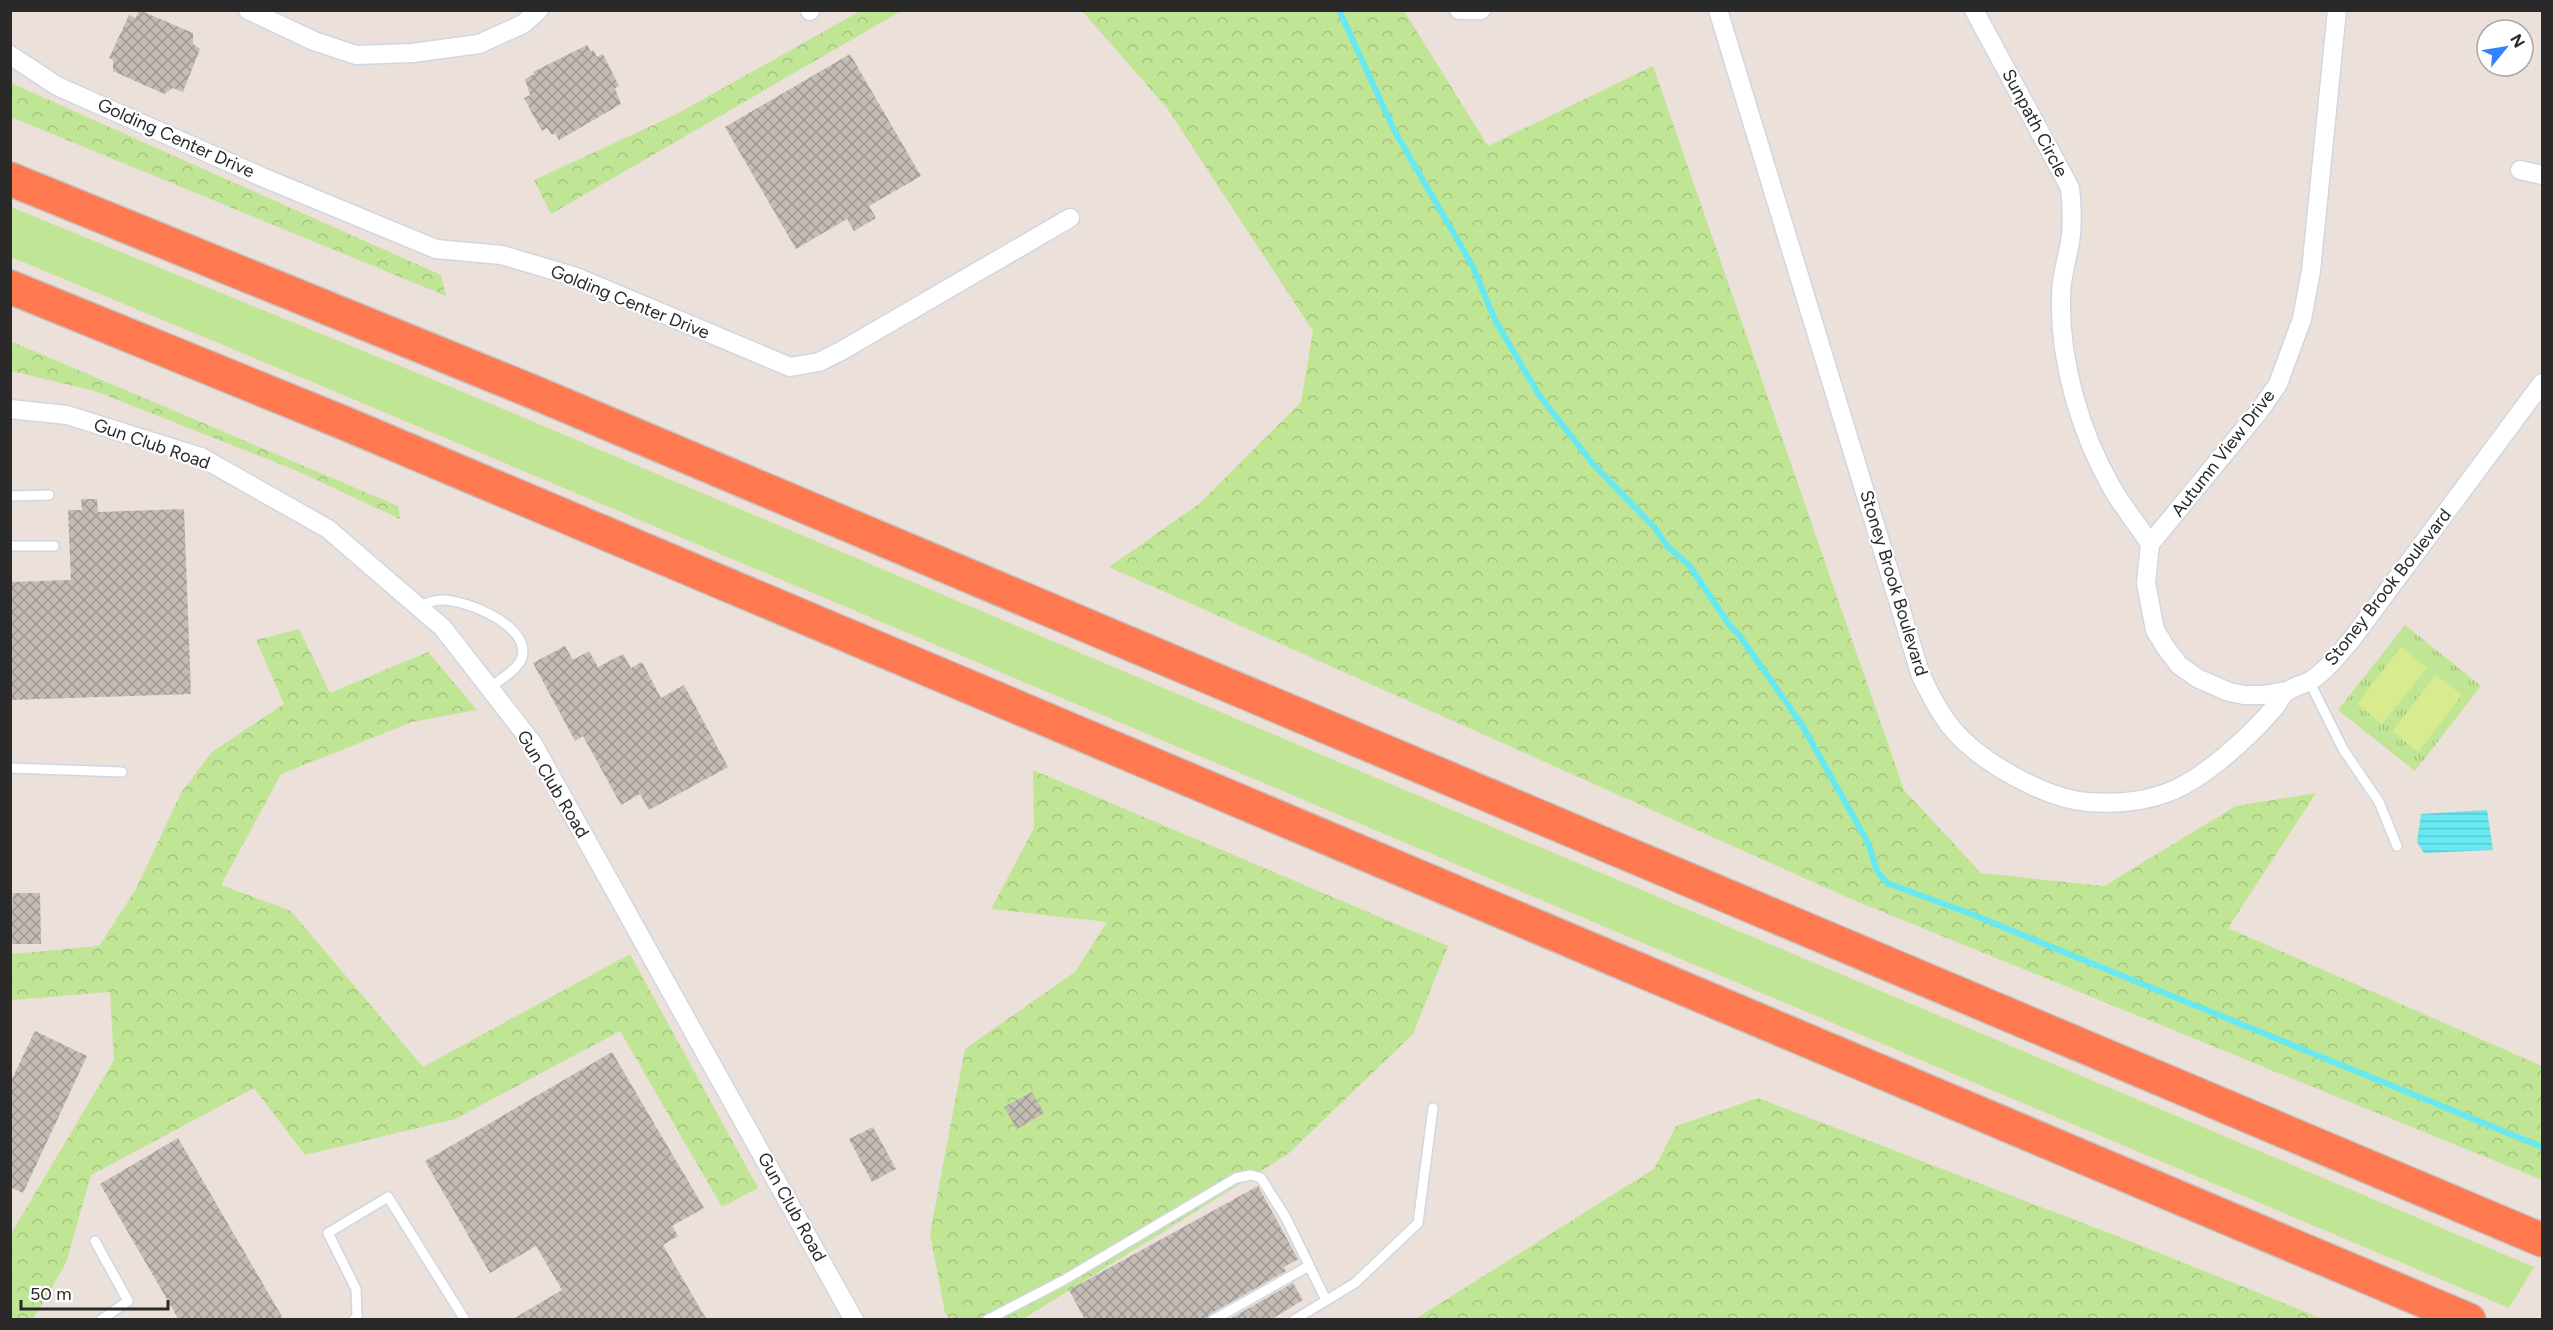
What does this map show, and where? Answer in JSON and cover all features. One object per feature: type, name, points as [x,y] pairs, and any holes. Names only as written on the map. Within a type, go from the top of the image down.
[{"type":"highway","points":[[10,179],[531,390],[2542,1240]]},
{"type":"highway","points":[[10,287],[344,423],[2469,1320]]},
{"type":"street","points":[[248,10],[314,41],[356,55],[412,53],[479,44],[523,24],[539,10]]},
{"type":"street","points":[[1459,10],[1481,10]]},
{"type":"street","name":"Stoney Brook Boulevard","points":[[1718,10],[1921,676],[1950,727],[1981,756],[2008,774],[2057,796],[2086,802],[2122,802],[2169,792],[2191,780],[2226,755],[2274,708],[2286,691],[2309,681],[2322,671],[2352,639],[2542,386]]},
{"type":"street","name":"Sunpath Circle","points":[[1974,10],[2070,188],[2071,242],[2064,268],[2061,295],[2062,328],[2069,372],[2083,421],[2099,464],[2113,489],[2151,544]]},
{"type":"street","name":"Autumn View Drive","points":[[2151,544],[2260,410],[2278,384],[2291,351],[2302,319],[2311,272],[2337,10]]},
{"type":"street","name":"Golding Center Drive","points":[[10,55],[57,86],[262,177],[436,249],[502,255],[576,277],[790,367],[819,362],[841,351],[1070,218]]},
{"type":"street","points":[[2520,170],[2542,175]]},
{"type":"street","name":"Gun Club Road","points":[[10,409],[67,415],[201,458],[328,529],[443,628],[533,744],[854,1320]]},
{"type":"street","points":[[2151,544],[2146,583],[2149,609],[2155,630],[2179,665],[2197,678],[2229,692],[2263,695],[2286,691]]},
{"type":"lane","points":[[10,496],[49,495]]},
{"type":"lane","points":[[10,546],[54,546]]},
{"type":"lane","points":[[418,606],[441,600],[470,605],[490,613],[521,639],[524,650],[520,663],[489,688]]},
{"type":"lane","points":[[2309,681],[2343,749],[2379,802],[2397,846]]},
{"type":"lane","points":[[10,768],[122,772]]},
{"type":"lane","points":[[1294,1320],[1356,1282],[1418,1223],[1433,1108]]},
{"type":"lane","points":[[987,1320],[1064,1280],[1236,1178],[1251,1175],[1261,1178],[1286,1218],[1326,1300]]},
{"type":"lane","points":[[354,1320],[357,1316],[356,1289],[328,1233],[388,1197],[465,1320]]},
{"type":"lane","points":[[95,1241],[128,1302],[101,1320]]},
{"type":"lane","points":[[1213,1320],[1309,1266]]},
{"type":"green space","points":[[862,10],[901,11],[551,214],[534,180],[675,115]]},
{"type":"green space","points":[[1082,11],[1404,11],[1488,146],[1653,66],[1904,790],[1981,873],[2104,886],[2236,806],[2316,793],[2228,928],[2542,1066],[2542,1180],[1851,899],[1109,567],[1199,504],[1301,402],[1313,331],[1167,108]]},
{"type":"green space","points":[[11,83],[441,275],[446,296],[11,117]]},
{"type":"green space","points":[[11,207],[444,384],[2534,1267],[2509,1308],[11,257]]},
{"type":"green space","points":[[10,341],[398,506],[400,519],[293,469],[95,391],[11,371]]},
{"type":"green space","points":[[2405,625],[2481,686],[2415,771],[2338,710]]},
{"type":"green space","points":[[299,629],[330,693],[428,652],[477,710],[412,722],[281,774],[221,885],[291,911],[423,1067],[630,954],[758,1188],[722,1207],[620,1031],[455,1119],[305,1155],[254,1088],[91,1175],[66,1263],[33,1319],[11,1319],[11,1234],[114,1060],[110,992],[11,1000],[11,954],[99,946],[136,889],[181,793],[212,752],[284,704],[256,640]]},
{"type":"green space","points":[[2401,647],[2427,668],[2382,724],[2357,704]]},
{"type":"green space","points":[[2436,675],[2462,695],[2418,752],[2392,731]]},
{"type":"green space","points":[[1033,770],[1448,946],[1413,1034],[1288,1154],[1023,1319],[949,1319],[945,1313],[930,1234],[965,1049],[1075,972],[1107,922],[991,909],[1034,828]]},
{"type":"green space","points":[[1758,1098],[2135,1243],[2323,1319],[1415,1319],[1654,1169],[1676,1126]]},
{"type":"water","points":[[2487,810],[2493,850],[2424,853],[2417,842],[2421,814]]},
{"type":"building","points":[[139,10],[193,33],[193,44],[200,49],[183,92],[173,88],[164,94],[113,71],[113,60],[109,58],[129,15],[136,18]]},
{"type":"building","points":[[587,45],[597,57],[603,54],[619,86],[615,88],[621,104],[559,140],[555,133],[552,135],[547,128],[542,131],[524,98],[530,95],[525,79],[534,74],[533,72]]},
{"type":"building","points":[[850,54],[921,176],[869,206],[876,218],[854,231],[847,219],[796,249],[725,127]]},
{"type":"building","points":[[81,499],[97,499],[98,512],[184,509],[191,694],[10,700],[10,582],[71,580],[68,510],[82,510]]},
{"type":"building","points":[[565,646],[573,660],[589,651],[598,667],[623,654],[631,668],[642,662],[661,698],[684,685],[728,767],[649,810],[640,794],[621,805],[583,736],[575,741],[533,663]]},
{"type":"building","points":[[13,893],[40,893],[41,944],[10,944]]},
{"type":"building","points":[[35,1031],[87,1056],[23,1193],[10,1187],[10,1083]]},
{"type":"building","points":[[612,1052],[704,1208],[672,1226],[678,1236],[663,1245],[707,1320],[511,1320],[562,1290],[536,1246],[490,1273],[425,1161]]},
{"type":"building","points":[[1032,1092],[1044,1113],[1017,1129],[1004,1107]]},
{"type":"building","points":[[873,1127],[896,1169],[872,1182],[849,1139]]},
{"type":"building","points":[[178,1138],[284,1320],[179,1320],[100,1184]]},
{"type":"building","points":[[1258,1186],[1298,1259],[1284,1267],[1286,1271],[1210,1314],[1206,1320],[1085,1320],[1069,1290]]},
{"type":"building","points":[[1293,1283],[1303,1300],[1270,1320],[1228,1320]]},
{"type":"waterway","points":[[1339,10],[1394,130],[1473,267],[1495,320],[1539,395],[1593,464],[1655,528],[1667,546],[1689,565],[1730,626],[1739,635],[1802,725],[1868,843],[1877,871],[1887,883],[1971,914],[2542,1147]]}]
